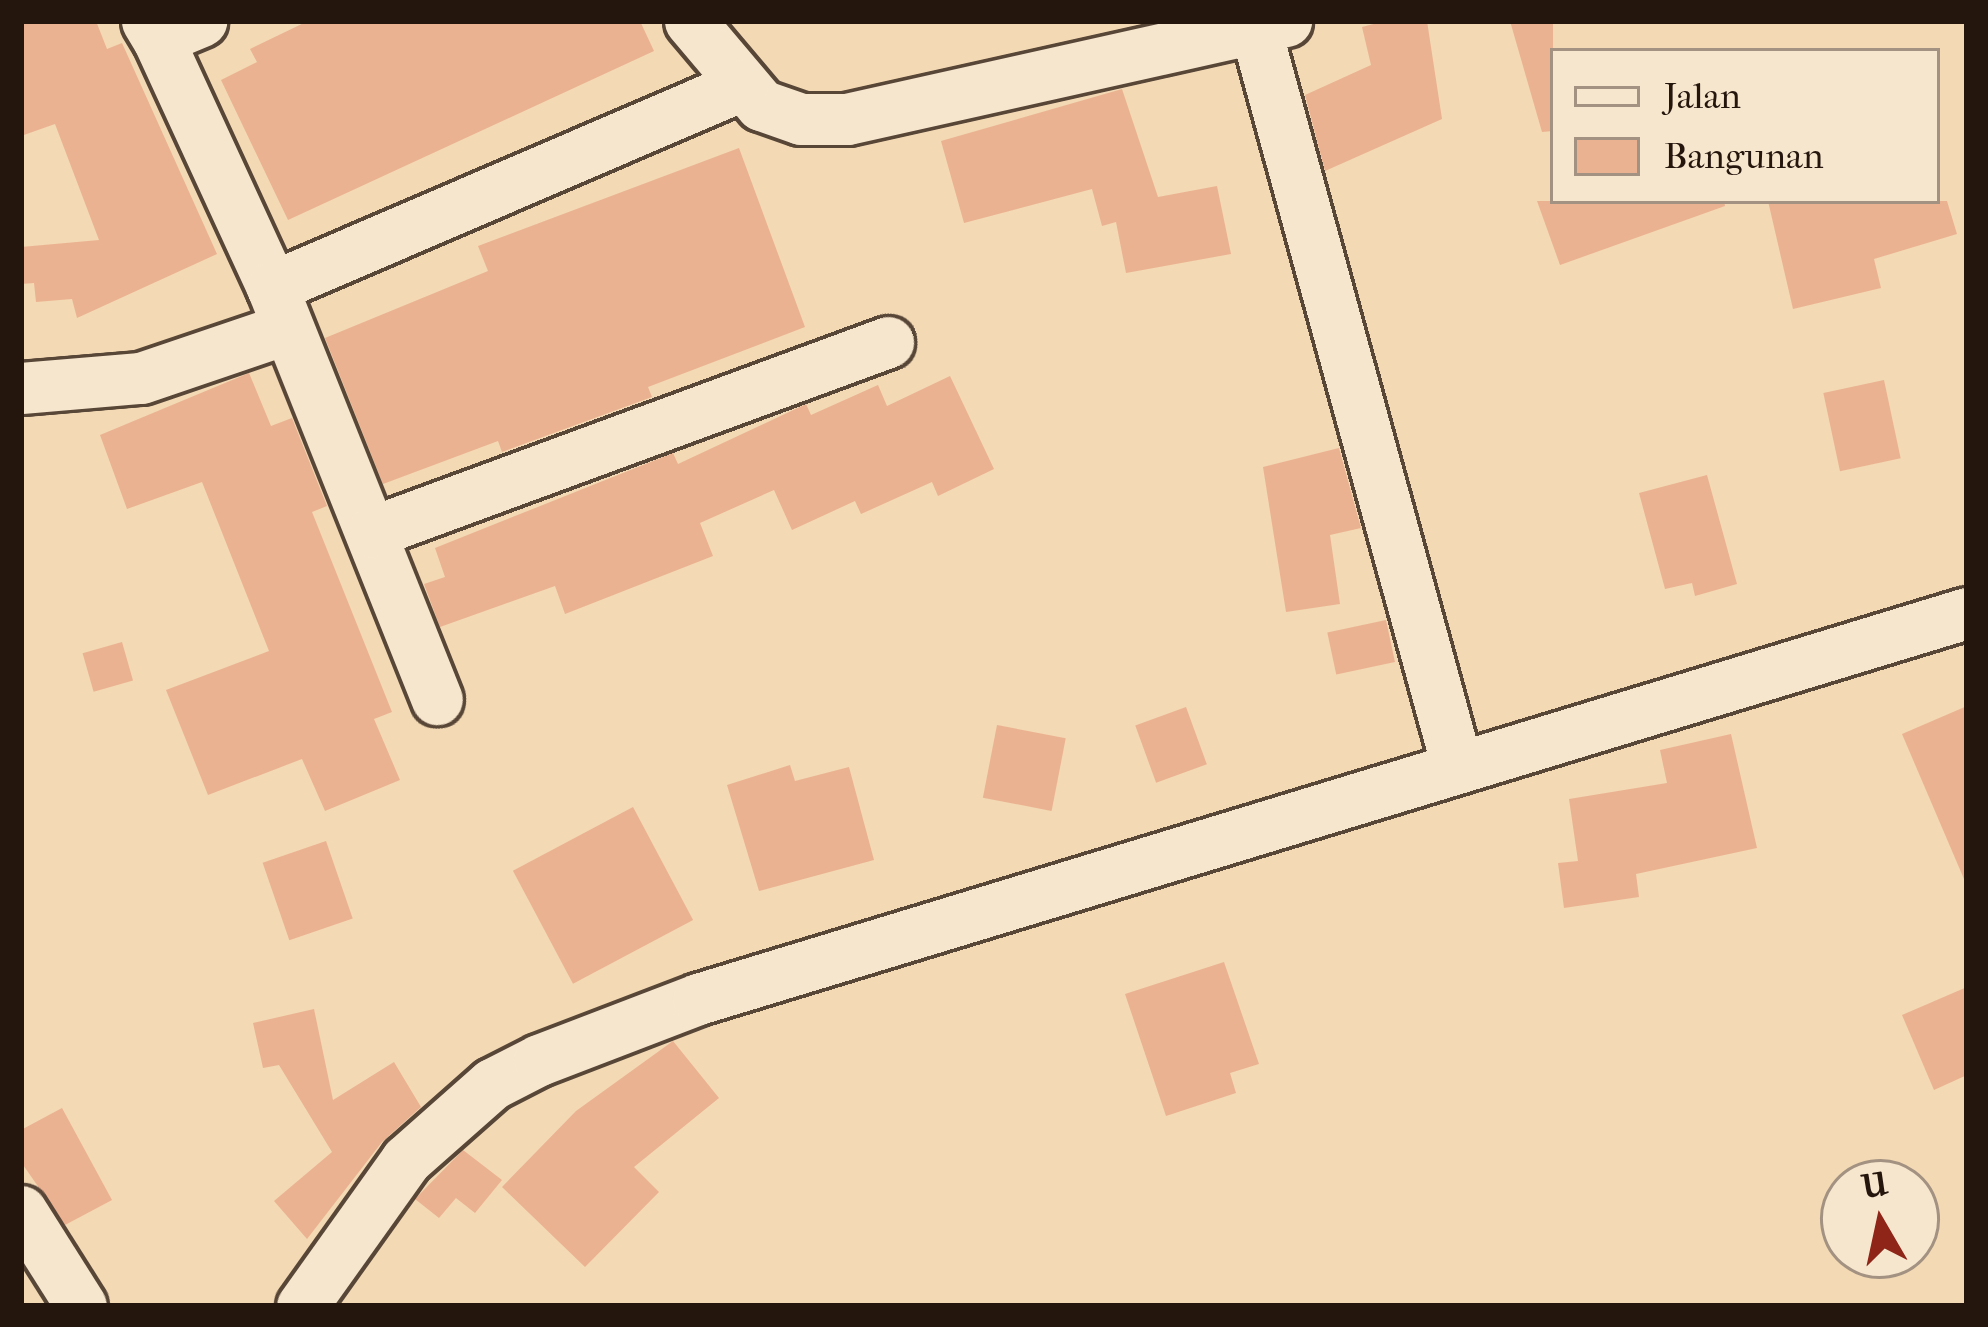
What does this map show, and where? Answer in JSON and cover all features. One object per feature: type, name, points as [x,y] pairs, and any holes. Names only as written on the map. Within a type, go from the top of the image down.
[{"type":"street","points":[[690,21],[761,105],[801,119],[847,118],[1272,26],[1457,766]]},
{"type":"street","points":[[169,27],[436,699]]},
{"type":"street","points":[[21,388],[141,378],[742,86]]},
{"type":"street","points":[[372,532],[889,342]]},
{"type":"street","points":[[302,1306],[406,1160],[477,1095],[539,1060],[698,999],[1967,613]]},
{"type":"street","points":[[21,1211],[81,1306]]},
{"type":"building","points":[[21,21],[96,21],[107,49],[122,43],[217,254],[77,318],[72,299],[36,302],[34,283],[21,284],[21,247],[99,240],[55,124],[21,136]]},
{"type":"building","points":[[308,21],[640,21],[654,51],[288,220],[221,80],[257,62],[250,49]]},
{"type":"building","points":[[1385,21],[1427,21],[1442,119],[1325,171],[1305,95],[1371,65],[1362,27]]},
{"type":"building","points":[[1510,21],[1553,21],[1550,131],[1542,132]]},
{"type":"building","points":[[1122,89],[1158,197],[1217,186],[1231,254],[1126,273],[1116,222],[1102,226],[1092,189],[964,223],[941,141]]},
{"type":"building","points":[[739,148],[805,327],[648,387],[652,397],[502,452],[498,441],[383,484],[325,338],[488,271],[478,246]]},
{"type":"building","points":[[1537,201],[1725,204],[1725,206],[1560,265]]},
{"type":"building","points":[[1947,201],[1957,234],[1874,259],[1881,288],[1793,309],[1769,204]]},
{"type":"building","points":[[249,373],[271,426],[292,418],[327,506],[312,512],[392,712],[374,719],[400,780],[325,811],[302,759],[208,795],[166,690],[269,651],[202,482],[127,509],[100,435]]},
{"type":"building","points":[[950,376],[994,469],[938,496],[932,482],[861,514],[855,501],[792,530],[774,490],[700,523],[713,556],[565,614],[555,586],[440,627],[424,584],[445,577],[435,548],[673,453],[678,464],[806,404],[811,415],[878,385],[887,406]]},
{"type":"building","points":[[1884,380],[1901,458],[1840,471],[1823,393]]},
{"type":"building","points":[[1339,448],[1361,528],[1330,535],[1340,604],[1286,612],[1263,467]]},
{"type":"building","points":[[1707,475],[1737,584],[1695,596],[1692,583],[1665,589],[1639,493]]},
{"type":"building","points":[[1386,620],[1395,662],[1336,675],[1327,632]]},
{"type":"building","points":[[122,642],[133,680],[94,692],[83,653]]},
{"type":"building","points":[[1967,706],[1967,886],[1902,734]]},
{"type":"building","points":[[1186,707],[1207,764],[1156,783],[1135,725]]},
{"type":"building","points":[[997,725],[1066,738],[1052,811],[983,798]]},
{"type":"building","points":[[1731,734],[1757,848],[1636,874],[1639,897],[1564,908],[1558,863],[1578,861],[1569,799],[1667,783],[1660,750]]},
{"type":"building","points":[[790,765],[795,781],[849,767],[874,860],[759,891],[727,785]]},
{"type":"building","points":[[633,807],[693,920],[573,984],[513,871]]},
{"type":"building","points":[[326,841],[353,919],[289,940],[263,863]]},
{"type":"building","points":[[1224,962],[1259,1064],[1230,1073],[1236,1093],[1166,1116],[1125,994]]},
{"type":"building","points":[[1967,987],[1967,1075],[1934,1090],[1902,1015]]},
{"type":"building","points":[[314,1009],[333,1100],[394,1062],[421,1107],[382,1142],[307,1239],[274,1201],[332,1152],[279,1065],[263,1068],[253,1023]]},
{"type":"building","points":[[673,1041],[719,1098],[634,1167],[659,1192],[585,1267],[502,1187],[576,1111]]},
{"type":"building","points":[[62,1108],[112,1200],[65,1225],[21,1162],[21,1130]]},
{"type":"building","points":[[463,1150],[502,1180],[475,1213],[456,1198],[439,1218],[415,1199]]}]
